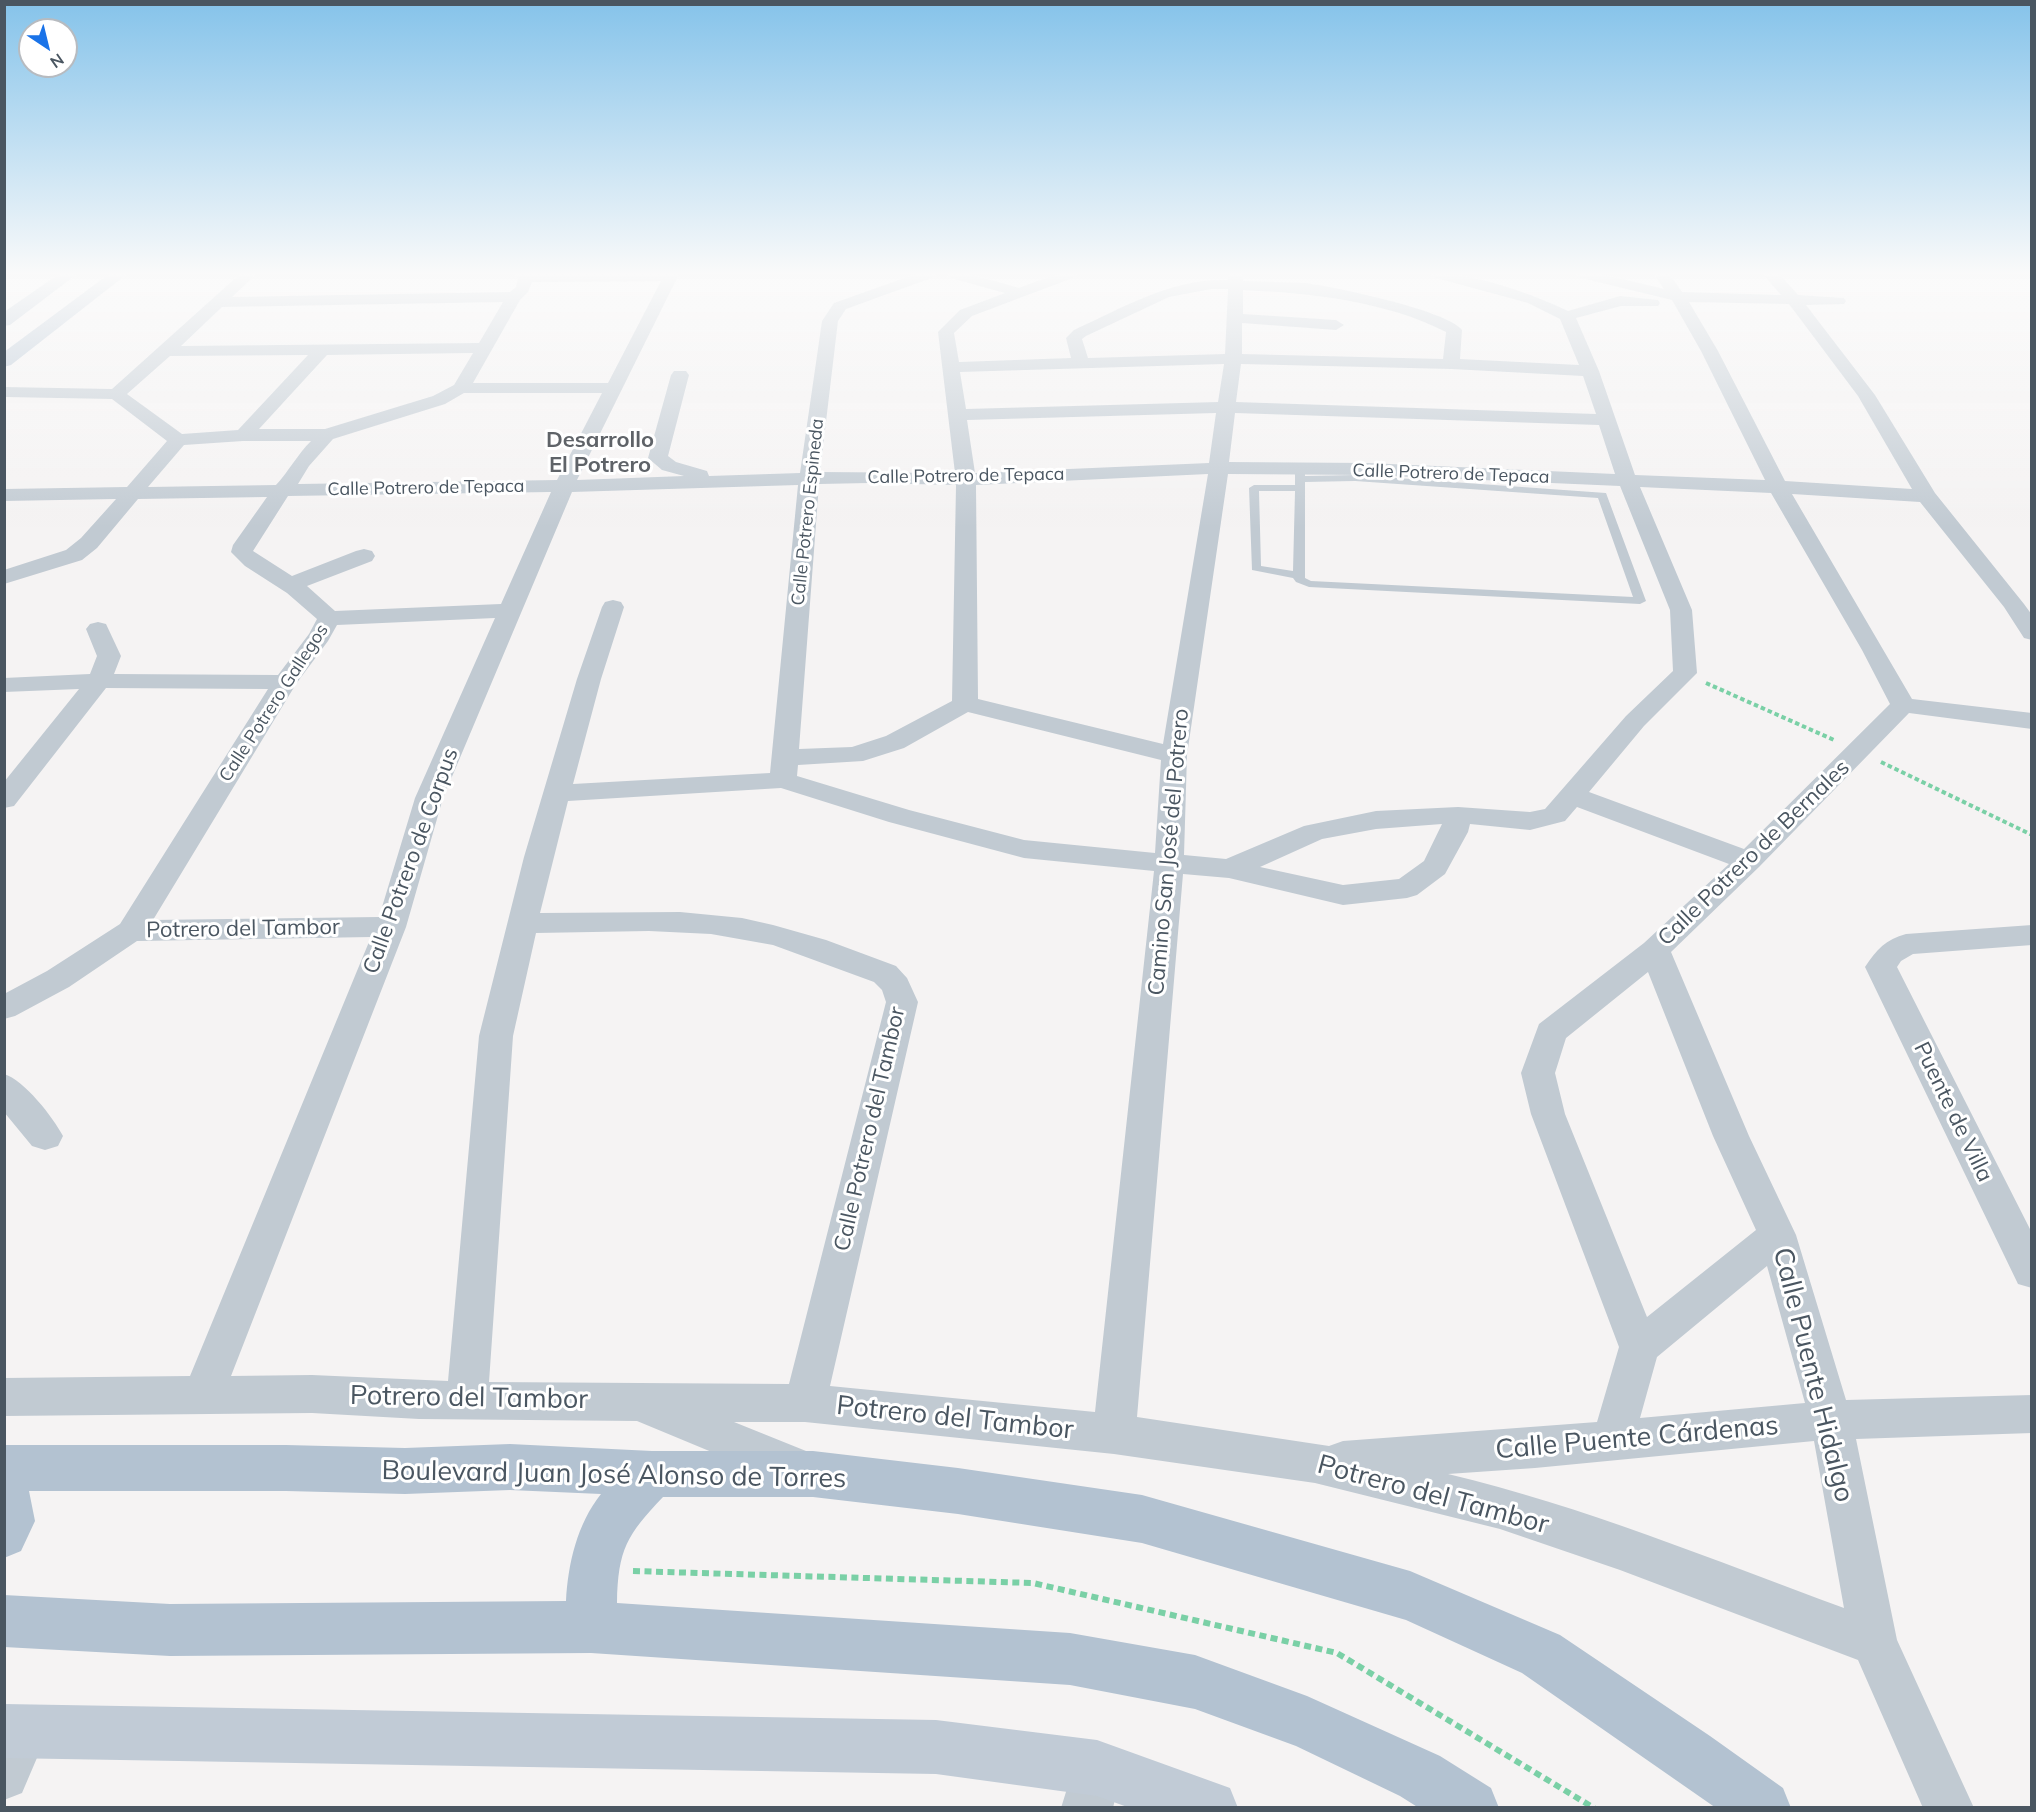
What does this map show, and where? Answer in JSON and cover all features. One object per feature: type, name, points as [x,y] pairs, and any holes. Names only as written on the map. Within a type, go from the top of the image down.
[{"type":"main road","name":"Boulevard Juan José Alonso de Torres","points":[[4,1468],[286,1468],[405,1471],[510,1467],[652,1474],[813,1474],[958,1491],[1142,1519],[1410,1596],[1541,1654],[1691,1755],[1763,1808]]},
{"type":"main road","points":[[591,1627],[592,1576],[599,1546],[612,1519],[652,1474]]},
{"type":"main road","points":[[4,1486],[10,1521],[4,1534]]},
{"type":"main road","points":[[4,1621],[170,1630],[591,1627],[1070,1659],[1195,1682],[1307,1724],[1420,1776],[1471,1808]]},
{"type":"street","points":[[116,394],[157,359]]},
{"type":"street","points":[[243,435],[314,359]]},
{"type":"street","points":[[478,359],[461,388],[613,388]]},
{"type":"street","name":"Calle Potrero de Corpus","points":[[203,1394],[391,927],[429,798],[564,486],[628,359]]},
{"type":"street","name":"Calle Potrero Espineda","points":[[785,769],[809,479],[825,359]]},
{"type":"street","points":[[951,359],[966,479],[965,704]]},
{"type":"street","points":[[1079,359],[1081,363]]},
{"type":"street","points":[[952,367],[1233,359],[1451,364],[1590,371]]},
{"type":"street","name":"Camino San José del Potrero","points":[[1114,1434],[1169,864],[1174,755],[1218,482],[1233,359]]},
{"type":"street","points":[[1451,359],[1451,364]]},
{"type":"street","points":[[1229,869],[1314,832],[1376,820],[1458,815],[1530,821],[1563,805],[1635,722],[1685,674],[1681,610],[1628,482],[1585,359]]},
{"type":"street","points":[[1712,359],[1778,487],[1882,663],[1903,705],[2031,721]]},
{"type":"street","points":[[1838,359],[1866,395],[1926,496],[2013,604],[2031,633]]},
{"type":"street","points":[[680,375],[658,458],[669,466],[694,474],[747,480]]},
{"type":"street","name":"Calle Potrero Gallegos","points":[[4,1008],[58,979],[131,931],[285,682],[320,636],[329,618],[290,585],[248,559],[242,552],[243,545],[295,476],[300,464],[326,435],[439,400],[461,388]]},
{"type":"street","points":[[4,392],[116,394],[178,440],[243,435],[326,435]]},
{"type":"street","points":[[957,415],[1226,407],[1606,420]]},
{"type":"street","points":[[4,577],[74,555],[89,543],[178,440]]},
{"type":"street","name":"Calle Potrero de Tepaca","points":[[4,495],[564,486],[747,480],[966,479],[1218,468],[1300,478],[1380,470],[1778,487],[1926,496]]},
{"type":"street","points":[[290,585],[364,556]]},
{"type":"street","points":[[467,1400],[496,1036],[556,793],[613,607]]},
{"type":"street","points":[[329,618],[509,611]]},
{"type":"street","points":[[4,800],[99,681],[109,656],[98,629]]},
{"type":"street","points":[[4,685],[99,681],[285,682]]},
{"type":"street","points":[[556,793],[785,769],[854,755],[895,742],[965,704],[1174,755]]},
{"type":"street","name":"Calle Potrero de Bernales","points":[[1639,1347],[1548,1114],[1538,1073],[1551,1032],[1655,950],[1749,861],[1903,705]]},
{"type":"street","points":[[785,769],[899,816],[1024,849],[1229,869],[1343,894],[1407,888],[1435,867],[1454,832],[1458,815]]},
{"type":"street","points":[[1563,805],[1749,861]]},
{"type":"street","name":"Calle Potrero del Tambor","points":[[523,923],[628,921],[705,923],[774,935],[885,974],[896,986],[902,1002],[805,1403]]},
{"type":"street","name":"Potrero del Tambor","points":[[131,931],[391,927]]},
{"type":"street","name":"Puente de Villa","points":[[2031,935],[1906,944],[1890,954],[1881,967],[2031,1272]]},
{"type":"street","name":"Calle Puente Hidalgo","points":[[1655,950],[1731,1136],[1777,1235],[1831,1420],[1874,1643],[1949,1808]]},
{"type":"street","points":[[4,1087],[45,1136]]},
{"type":"street","points":[[1613,1441],[1639,1347],[1777,1235]]},
{"type":"street","name":"Potrero del Tambor","points":[[4,1397],[312,1394],[419,1400],[805,1403],[1114,1434],[1315,1463],[1500,1508],[1620,1548],[1874,1643]]},
{"type":"street","points":[[635,1402],[813,1474]]},
{"type":"street","name":"Calle Puente Cárdenas","points":[[1315,1463],[1613,1441],[1831,1420],[2031,1414]]},
{"type":"street","points":[[10,1746],[124,1732],[936,1747],[1092,1788],[1210,1808]]},
{"type":"lane","points":[[1298,575],[1256,568],[1254,488],[1300,478],[1354,478],[1602,495],[1640,601],[1309,584],[1300,580],[1298,575],[1300,478]]},
{"type":"district","name":"Desarrollo El Potrero","points":[[600,452]]}]
